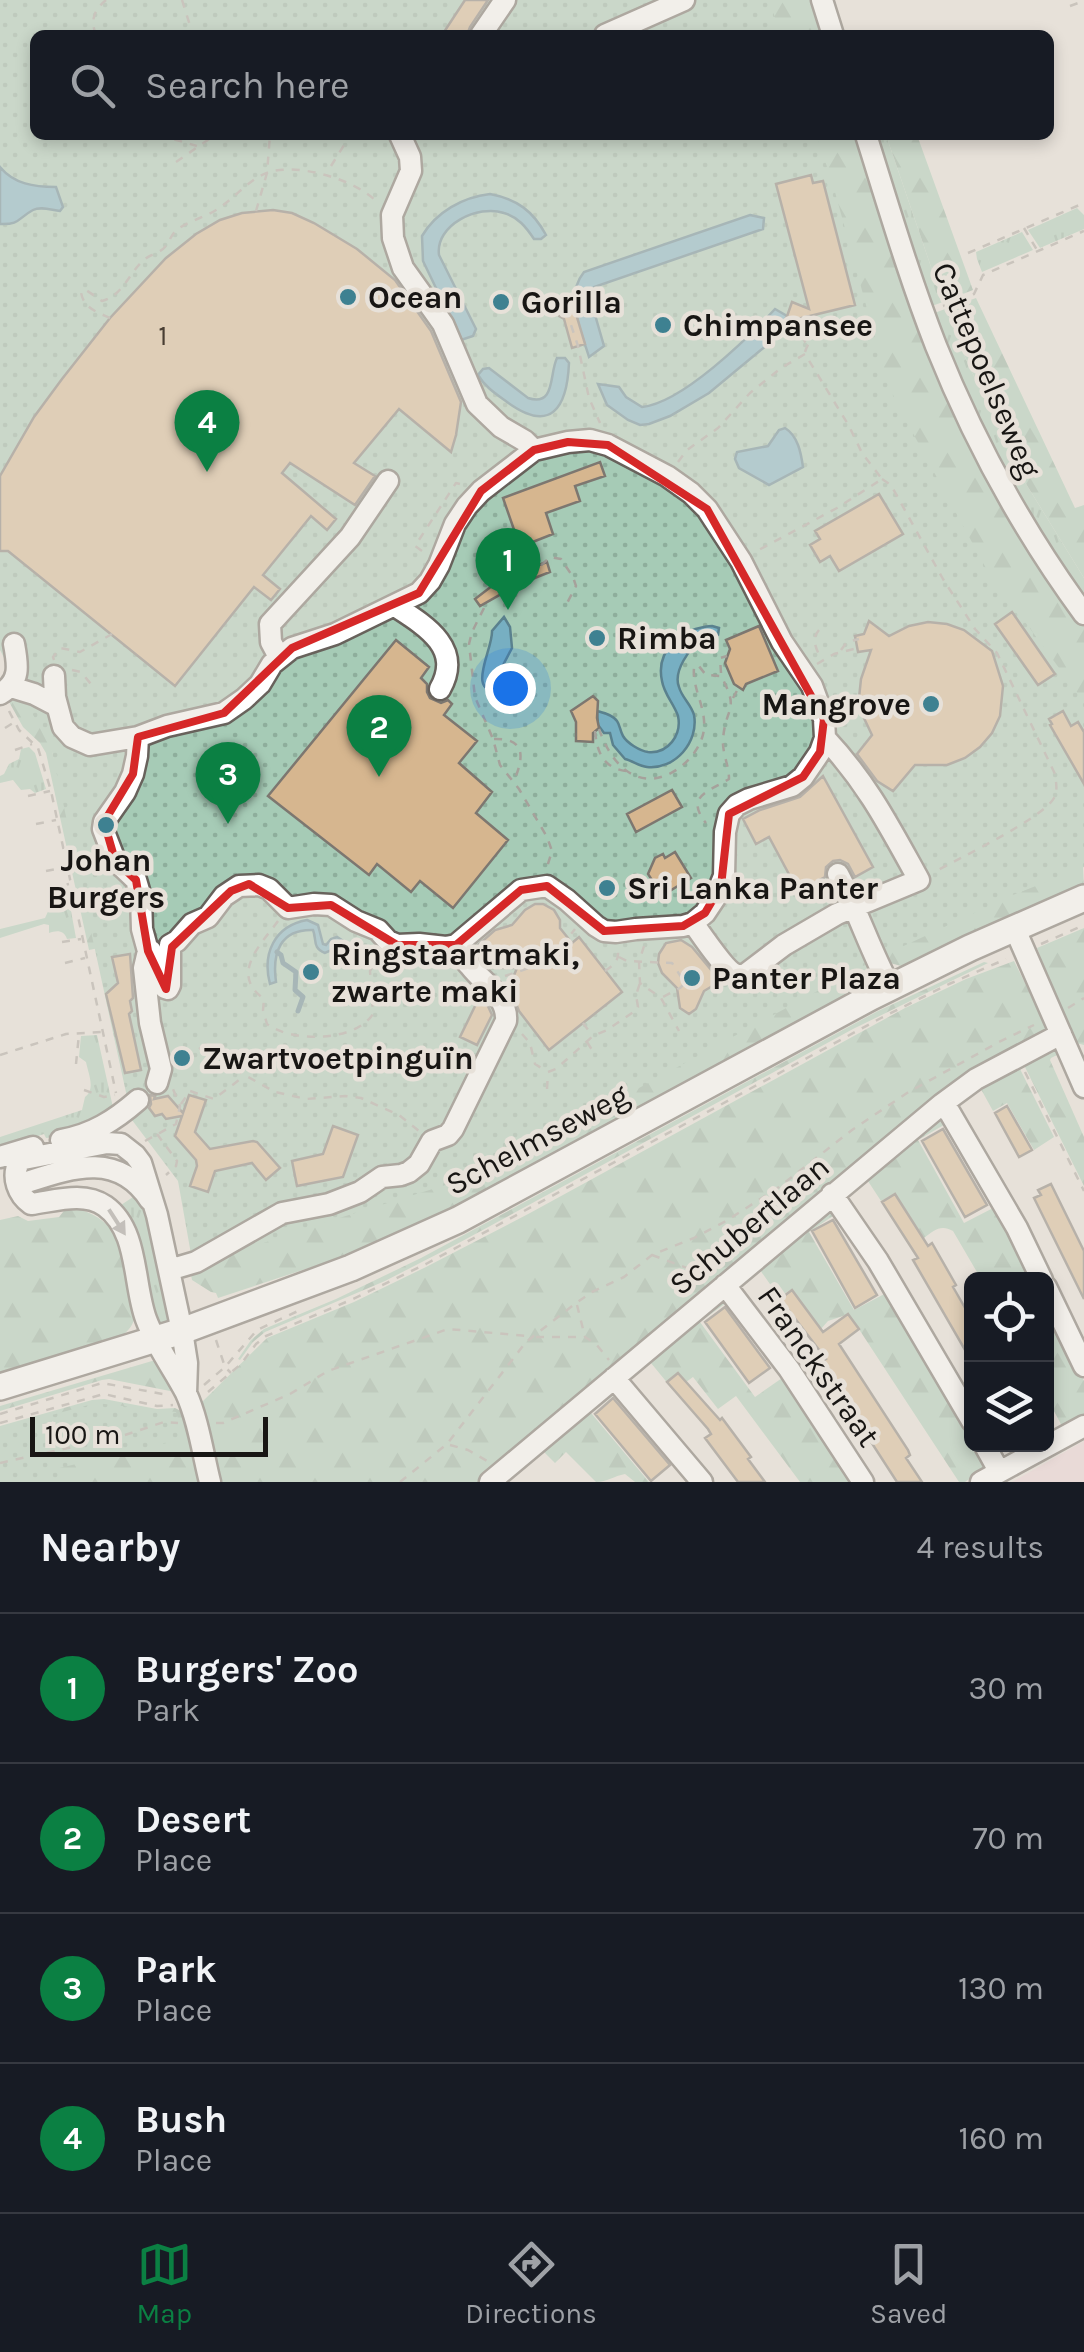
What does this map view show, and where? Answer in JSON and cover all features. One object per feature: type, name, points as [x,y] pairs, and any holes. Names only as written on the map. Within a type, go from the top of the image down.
[{"type":"main road","name":"Schelmseweg","points":[[0,1387],[155,1341],[352,1268],[458,1220],[890,987],[1084,898]]},
{"type":"street","points":[[484,30],[505,0]]},
{"type":"street","points":[[612,30],[648,8],[684,0]]},
{"type":"street","points":[[822,0],[831,30]]},
{"type":"street","points":[[402,140],[411,172],[392,214],[393,238],[403,268],[443,324],[474,398],[502,427],[534,450]]},
{"type":"street","name":"Cattepoelseweg","points":[[868,140],[924,313],[960,401],[1017,512],[1084,614]]},
{"type":"street","points":[[55,671],[63,727],[72,737],[90,745],[138,738],[167,726],[224,713],[260,684],[272,664],[292,648],[335,634],[419,593],[430,580],[467,506],[534,450],[590,440],[667,476],[707,508],[819,702],[825,738],[820,752],[804,777],[792,786],[737,805],[729,814],[721,886],[694,923],[604,931],[547,886],[521,890],[456,944],[392,944],[378,930],[331,906],[288,908],[277,894],[250,884],[231,891],[208,917],[192,924],[178,941],[170,944],[168,989],[148,951]]},
{"type":"street","points":[[279,657],[271,642],[270,624],[350,538],[388,482]]},
{"type":"street","points":[[396,606],[438,639],[448,667],[440,689]]},
{"type":"street","points":[[6,696],[18,672],[14,644]]},
{"type":"street","points":[[6,696],[34,694],[57,706]]},
{"type":"street","points":[[138,738],[133,774],[103,829],[115,860],[136,880],[141,897],[142,930],[148,951],[144,968],[150,1023],[161,1069],[157,1083]]},
{"type":"street","points":[[694,923],[726,965],[740,976],[784,944],[837,914],[919,880],[862,780],[825,738]]},
{"type":"street","points":[[838,874],[890,987]]},
{"type":"street","points":[[1014,928],[1057,1025],[1078,1056],[1084,1087]]},
{"type":"street","points":[[169,1270],[196,1262],[282,1212],[329,1204],[360,1192],[382,1177],[401,1176],[419,1164],[432,1141],[448,1135],[459,1121],[507,1013],[490,984],[470,966],[456,944]]},
{"type":"street","name":"Schubertlaan","points":[[504,1476],[616,1375],[942,1104],[1057,1025]]},
{"type":"street","points":[[0,1157],[78,1138],[110,1124],[125,1103]]},
{"type":"street","points":[[942,1104],[1008,1212],[1038,1272]]},
{"type":"street","points":[[186,1393],[187,1363],[169,1270],[154,1206],[135,1154],[122,1144],[107,1143],[19,1162],[15,1170],[21,1196],[31,1204],[91,1199],[116,1215],[128,1241],[144,1314],[186,1393],[210,1482]]},
{"type":"street","points":[[828,1198],[878,1261],[964,1407]]},
{"type":"street","name":"Franckstraat","points":[[725,1285],[789,1369],[863,1482]]},
{"type":"street","points":[[1054,1304],[1084,1366]]},
{"type":"street","points":[[616,1375],[702,1482]]},
{"type":"street","points":[[985,1452],[990,1477],[1084,1426]]},
{"type":"path","points":[[95,30],[92,21],[96,8],[106,0]]},
{"type":"path","points":[[182,0],[191,30]]},
{"type":"path","points":[[1070,6],[1081,2]]},
{"type":"path","points":[[175,140],[198,147]]},
{"type":"path","points":[[176,162],[208,140]]},
{"type":"path","points":[[256,211],[267,172],[270,140]]},
{"type":"path","points":[[331,166],[346,140]]},
{"type":"path","points":[[110,318],[87,305],[82,292],[86,290],[102,301],[112,298],[144,260],[166,246],[181,226],[219,208],[267,172],[315,172],[350,184],[392,214]]},
{"type":"path","points":[[968,253],[1084,203]]},
{"type":"path","points":[[1024,228],[1038,251]]},
{"type":"path","points":[[944,306],[974,294],[983,275],[1084,232]]},
{"type":"path","points":[[566,310],[589,398],[608,446]]},
{"type":"path","points":[[667,476],[687,450],[718,428],[750,393],[804,354],[812,335],[834,320],[848,318]]},
{"type":"path","points":[[795,321],[807,346]]},
{"type":"path","points":[[804,354],[862,453],[891,485],[943,580],[975,629],[997,653],[1055,774],[1057,792],[1050,804],[1009,832],[919,880]]},
{"type":"path","points":[[741,562],[882,479]]},
{"type":"path","points":[[528,574],[550,557],[561,559],[576,586],[566,606]]},
{"type":"path","points":[[484,608],[470,644],[475,697],[503,770],[551,846],[547,886]]},
{"type":"path","points":[[819,630],[815,643],[821,660]]},
{"type":"path","points":[[95,689],[81,672],[55,671],[53,657],[60,648],[80,652],[112,634]]},
{"type":"path","points":[[839,652],[847,642],[860,639]]},
{"type":"path","points":[[806,675],[821,660],[858,648]]},
{"type":"path","points":[[727,656],[720,658],[721,676],[732,700]]},
{"type":"path","points":[[628,772],[611,755],[598,731],[596,745],[614,770],[644,778],[678,769],[698,748],[704,730],[694,668],[698,665],[706,675],[721,676]]},
{"type":"path","points":[[725,832],[703,822],[698,808],[706,791],[729,779],[724,738],[732,700],[739,687]]},
{"type":"path","points":[[6,696],[15,722],[41,755],[52,790],[102,1032],[125,1103]]},
{"type":"path","points":[[5,728],[15,722]]},
{"type":"path","points":[[493,740],[505,739],[518,747],[521,759],[514,782]]},
{"type":"path","points":[[14,750],[34,744]]},
{"type":"path","points":[[28,796],[52,790]]},
{"type":"path","points":[[36,824],[58,819]]},
{"type":"path","points":[[46,871],[68,866]]},
{"type":"path","points":[[51,888],[71,884]]},
{"type":"path","points":[[288,908],[249,968],[252,988],[264,1000],[264,1020],[274,1030],[314,1036],[365,1026],[374,1014],[370,970],[375,959],[392,944]]},
{"type":"path","points":[[490,984],[532,967],[590,920]]},
{"type":"path","points":[[548,1072],[593,1036],[635,1012],[642,948],[656,928]]},
{"type":"path","points":[[606,971],[619,957],[616,932]]},
{"type":"path","points":[[62,942],[82,938]]},
{"type":"path","points":[[619,957],[639,962],[672,962],[685,983],[661,998]]},
{"type":"path","points":[[66,963],[86,958]]},
{"type":"path","points":[[640,983],[661,998],[678,1031]]},
{"type":"path","points":[[506,1021],[530,1043],[536,1064],[548,1072]]},
{"type":"path","points":[[583,1023],[593,1036]]},
{"type":"path","points":[[400,1482],[447,1444],[532,1337],[576,1303],[624,1277],[652,1255],[726,1221],[894,1102],[999,1042],[1057,1025]]},
{"type":"path","points":[[0,1055],[66,1034],[102,1032]]},
{"type":"path","points":[[76,1064],[79,1033]]},
{"type":"path","points":[[587,1042],[594,1053]]},
{"type":"path","points":[[199,1049],[212,1044],[219,1046],[245,1076],[291,1097],[344,1096],[375,1102],[432,1141]]},
{"type":"path","points":[[1017,1056],[1084,1191]]},
{"type":"path","points":[[547,1089],[548,1072]]},
{"type":"path","points":[[180,1106],[188,1092],[214,1099],[245,1076]]},
{"type":"path","points":[[84,1090],[125,1103]]},
{"type":"path","points":[[145,1140],[176,1124]]},
{"type":"path","points":[[157,1134],[176,1161],[166,1175]]},
{"type":"path","points":[[779,1187],[828,1198]]},
{"type":"path","points":[[652,1255],[692,1268],[725,1285]]},
{"type":"path","points":[[576,1303],[585,1337]]},
{"type":"path","points":[[210,1320],[225,1367],[231,1372]]},
{"type":"path","points":[[0,1463],[122,1436],[164,1422],[224,1423],[290,1394],[328,1371],[448,1329],[532,1337],[585,1337],[596,1344],[616,1375]]},
{"type":"path","points":[[447,1444],[468,1450],[504,1476]]},
{"type":"highlighted area","points":[[568,442],[608,445],[707,509],[824,719],[820,752],[803,777],[729,814],[721,886],[705,913],[683,926],[604,931],[547,886],[521,890],[456,945],[397,945],[331,905],[288,908],[249,884],[231,891],[172,947],[166,989],[148,951],[136,880],[115,860],[104,822],[133,774],[138,737],[224,713],[292,648],[419,593],[481,491],[534,450]]},
{"type":"shaded area","points":[[1084,1441],[1084,1482],[1012,1482]]},
{"type":"green space","points":[[0,0],[769,0],[779,30],[30,30],[30,140],[818,140],[895,400],[987,570],[1084,702],[1084,867],[1013,895],[880,957],[481,1174],[291,1233],[194,1271],[178,1181],[132,1120],[52,752],[0,650]]},
{"type":"green space","points":[[695,0],[815,0],[824,30],[628,30]]},
{"type":"green space","points":[[413,140],[860,140],[918,316],[1067,603],[1084,627],[1084,704]]},
{"type":"green space","points":[[875,140],[888,140],[943,302],[929,307]]},
{"type":"green space","points":[[888,140],[919,140],[973,290],[943,302]]},
{"type":"green space","points":[[1077,208],[1084,215],[1084,229],[1040,248],[1028,230]]},
{"type":"green space","points":[[1022,232],[1033,250],[982,272],[976,252]]},
{"type":"green space","points":[[976,298],[1075,508],[1084,505],[1084,578],[1015,466],[945,309]]},
{"type":"green space","points":[[945,309],[1015,466],[1084,578],[1084,604],[994,458],[932,314]]},
{"type":"green space","points":[[32,676],[104,947],[89,950],[46,753],[23,727],[8,700]]},
{"type":"green space","points":[[29,747],[35,753],[46,789],[35,793],[21,790],[13,780],[0,783],[0,776],[19,759],[21,749]]},
{"type":"green space","points":[[1083,866],[1084,889],[909,968],[886,962],[879,949]]},
{"type":"green space","points":[[65,887],[76,938],[67,939],[60,931],[49,933],[49,925],[44,924],[0,938],[0,929],[45,918],[57,900],[56,889]]},
{"type":"green space","points":[[1084,928],[1084,1045],[1076,1043],[1070,1035],[1037,948]]},
{"type":"green space","points":[[1014,961],[1051,1035],[973,1076],[483,1482],[218,1482],[201,1403],[267,1338],[426,1267],[905,1008]]},
{"type":"green space","points":[[869,963],[872,976],[867,990],[428,1224],[218,1298],[192,1280],[190,1270]]},
{"type":"green space","points":[[988,963],[853,1029],[455,1245],[385,1281],[265,1332],[238,1359],[264,1329],[421,1258],[878,1011]]},
{"type":"green space","points":[[97,1035],[114,1112],[106,1120],[53,1132],[53,1137],[46,1138],[44,1134],[0,1153],[0,1137],[82,1110],[91,1085],[86,1062],[79,1057],[81,1036]]},
{"type":"green space","points":[[1055,1042],[1059,1054],[1050,1060],[1084,1137],[1084,1186],[1021,1059]]},
{"type":"green space","points":[[1016,1061],[1054,1137],[1034,1150],[1007,1103],[993,1111],[977,1082]]},
{"type":"green space","points":[[938,1113],[949,1122],[918,1140],[964,1223],[997,1206],[1032,1272],[977,1272],[953,1231],[941,1228],[924,1238],[895,1193],[881,1201],[864,1175]]},
{"type":"green space","points":[[136,1195],[147,1210],[170,1320],[159,1324],[153,1319],[132,1224],[121,1205]]},
{"type":"green space","points":[[828,1204],[839,1212],[809,1232],[854,1310],[890,1291],[964,1423],[964,1452],[980,1452],[983,1469],[959,1482],[849,1314],[828,1321],[821,1329],[792,1289],[779,1297],[760,1264]]},
{"type":"green space","points":[[67,1207],[87,1212],[113,1232],[125,1262],[133,1322],[121,1336],[0,1372],[0,1220],[18,1216],[28,1221],[59,1217]]},
{"type":"green space","points":[[723,1293],[730,1300],[700,1322],[755,1397],[785,1376],[855,1482],[800,1482],[736,1396],[718,1409],[693,1377],[674,1391],[646,1357]]},
{"type":"green space","points":[[1054,1318],[1084,1381],[1084,1417],[1063,1428],[1054,1411]]},
{"type":"green space","points":[[157,1361],[175,1392],[109,1379],[0,1411],[0,1406]]},
{"type":"green space","points":[[609,1387],[618,1392],[591,1413],[649,1482],[635,1482],[625,1474],[596,1482],[566,1452],[555,1463],[545,1453],[544,1446]]},
{"type":"green space","points":[[104,1399],[183,1412],[203,1482],[0,1482],[0,1426]]},
{"type":"green space","points":[[96,1403],[176,1412],[184,1439],[59,1468],[61,1482],[0,1482],[0,1429]]},
{"type":"water","points":[[0,167],[25,183],[56,187],[63,207],[60,211],[36,209],[15,222],[0,224]]},
{"type":"water","points":[[490,194],[523,207],[546,235],[534,239],[518,220],[494,211],[471,214],[451,226],[440,244],[439,255],[476,329],[473,336],[461,340],[423,261],[422,236],[451,207]]},
{"type":"water","points":[[750,215],[764,218],[763,229],[594,287],[589,294],[604,346],[589,357],[575,303],[575,292],[584,272]]},
{"type":"water","points":[[775,309],[787,316],[773,340],[709,393],[670,416],[640,425],[607,405],[598,384],[619,387],[642,407],[676,394],[713,367]]},
{"type":"water","points":[[557,358],[565,358],[569,363],[568,379],[560,404],[545,416],[535,416],[507,402],[478,375],[489,368],[528,398],[537,400],[547,394]]},
{"type":"water","points":[[785,428],[796,440],[803,467],[769,485],[739,468],[737,452],[768,446]]},
{"type":"water","points":[[504,617],[510,627],[512,648],[501,669],[503,690],[491,690],[482,679],[483,670],[492,631]]},
{"type":"water","points":[[712,626],[719,628],[718,635],[692,648],[678,674],[680,691],[694,715],[689,744],[675,759],[657,767],[625,759],[613,745],[610,733],[604,733],[598,725],[597,711],[615,719],[625,739],[638,748],[648,752],[662,750],[676,736],[679,723],[663,686],[663,659],[682,636]]},
{"type":"water","points":[[307,920],[318,925],[323,944],[337,937],[351,946],[348,950],[338,947],[325,953],[317,946],[313,930],[293,934],[277,953],[276,982],[270,984],[268,962],[273,943],[286,928]]},
{"type":"building","points":[[465,0],[488,0],[469,30],[445,30]]},
{"type":"building","points":[[811,175],[813,183],[823,181],[855,305],[785,322],[792,302],[809,309],[776,184]]},
{"type":"building","points":[[273,210],[314,223],[357,249],[395,280],[431,331],[461,402],[456,435],[451,452],[399,409],[354,463],[375,476],[355,505],[290,463],[282,473],[336,519],[327,530],[311,516],[263,575],[280,589],[271,600],[254,587],[175,686],[8,551],[0,551],[0,476],[34,417],[62,379],[110,318],[166,258],[220,220]]},
{"type":"building","points":[[567,301],[573,304],[585,344],[572,348],[557,309]]},
{"type":"building","points":[[600,462],[605,476],[575,486],[580,501],[546,513],[553,534],[520,547],[503,498]]},
{"type":"building","points":[[879,494],[903,534],[839,571],[830,556],[820,562],[810,545],[820,539],[815,531]]},
{"type":"building","points":[[547,562],[550,572],[480,606],[475,599],[501,579]]},
{"type":"building","points":[[1012,612],[1055,674],[1038,685],[995,624]]},
{"type":"building","name":"Mangrove","points":[[869,621],[889,636],[928,622],[964,630],[992,651],[1003,686],[1000,716],[980,747],[947,765],[915,765],[893,791],[877,781],[857,754],[872,735],[859,698],[871,650],[858,652],[855,636],[864,634]]},
{"type":"building","points":[[759,626],[778,671],[746,684],[743,690],[734,684],[725,663],[730,649],[726,640]]},
{"type":"building","points":[[396,640],[429,667],[421,678],[427,684],[430,698],[441,703],[448,700],[452,704],[444,715],[477,741],[459,763],[492,792],[476,813],[508,840],[453,908],[420,881],[411,892],[377,864],[369,875],[268,796]]},
{"type":"building","points":[[593,696],[598,701],[599,728],[593,733],[593,742],[576,741],[576,722],[571,711]]},
{"type":"building","points":[[1063,711],[1071,726],[1078,722],[1084,732],[1084,784],[1050,725],[1049,719]]},
{"type":"building","points":[[823,776],[873,867],[855,877],[848,864],[833,861],[826,867],[825,877],[798,891],[769,837],[756,844],[743,819],[800,797]]},
{"type":"building","points":[[672,790],[682,807],[636,832],[627,814]]},
{"type":"building","points":[[675,852],[691,878],[668,892],[659,891],[648,874],[655,858]]},
{"type":"building","points":[[535,904],[554,910],[560,928],[572,943],[579,937],[622,992],[549,1050],[519,1011],[510,989],[517,968],[490,968],[476,950],[495,930],[512,925]]},
{"type":"building","name":"Panter Plaza","points":[[681,940],[692,947],[717,977],[689,1014],[680,1008],[677,988],[658,963],[666,943]]},
{"type":"building","points":[[130,954],[133,998],[129,1014],[141,1070],[125,1073],[106,994],[118,983],[112,957]]},
{"type":"building","points":[[478,1000],[487,1004],[492,1015],[477,1045],[460,1037]]},
{"type":"building","points":[[150,1095],[154,1099],[168,1096],[183,1113],[189,1095],[206,1100],[195,1132],[210,1149],[257,1142],[280,1168],[266,1180],[252,1163],[215,1171],[208,1192],[190,1186],[196,1160],[175,1136],[182,1116],[155,1116],[149,1108]]},
{"type":"building","points":[[1007,1106],[1032,1150],[1019,1157],[995,1113]]},
{"type":"building","points":[[333,1126],[358,1135],[343,1177],[297,1186],[292,1161],[323,1154]]},
{"type":"building","points":[[943,1129],[987,1205],[965,1217],[922,1141]]},
{"type":"building","points":[[1051,1184],[1084,1251],[1084,1299],[1034,1198],[1041,1195],[1038,1190]]},
{"type":"building","points":[[895,1194],[928,1246],[932,1243],[956,1285],[953,1287],[964,1306],[964,1348],[913,1260],[918,1258],[882,1202]]},
{"type":"building","points":[[833,1220],[877,1295],[855,1308],[812,1231]]},
{"type":"building","points":[[792,1290],[823,1332],[848,1314],[859,1329],[839,1344],[908,1450],[910,1455],[906,1458],[922,1482],[897,1482],[820,1363],[826,1359],[780,1299]]},
{"type":"building","points":[[725,1307],[770,1368],[749,1383],[705,1322]]},
{"type":"building","points":[[678,1373],[722,1418],[765,1482],[738,1482],[705,1438],[711,1434],[708,1429],[667,1382]]},
{"type":"building","points":[[613,1398],[670,1465],[651,1481],[595,1414]]},
{"type":"waterway","points":[[277,952],[283,963],[296,972],[295,990],[303,997],[298,1011]]},
{"type":"place","name":"Ocean","points":[[348,297]]},
{"type":"place","name":"Gorilla","points":[[501,302]]},
{"type":"place","name":"Chimpansee","points":[[663,325]]},
{"type":"place","name":"Bush","points":[[207,472]]},
{"type":"place","name":"Burgers' Zoo","points":[[508,610]]},
{"type":"place","name":"Rimba","points":[[597,638]]},
{"type":"place","name":"Mangrove","points":[[931,704]]},
{"type":"place","name":"Desert","points":[[379,777]]},
{"type":"place","name":"Park","points":[[228,824]]},
{"type":"place","name":"Johan Burgers","points":[[106,825]]},
{"type":"place","name":"Sri Lanka Panter","points":[[607,888]]},
{"type":"place","name":"Ringstaartmaki, zwarte maki","points":[[311,972]]},
{"type":"place","name":"Panter Plaza","points":[[692,978]]},
{"type":"place","name":"Zwartvoetpinguïn","points":[[182,1058]]}]
